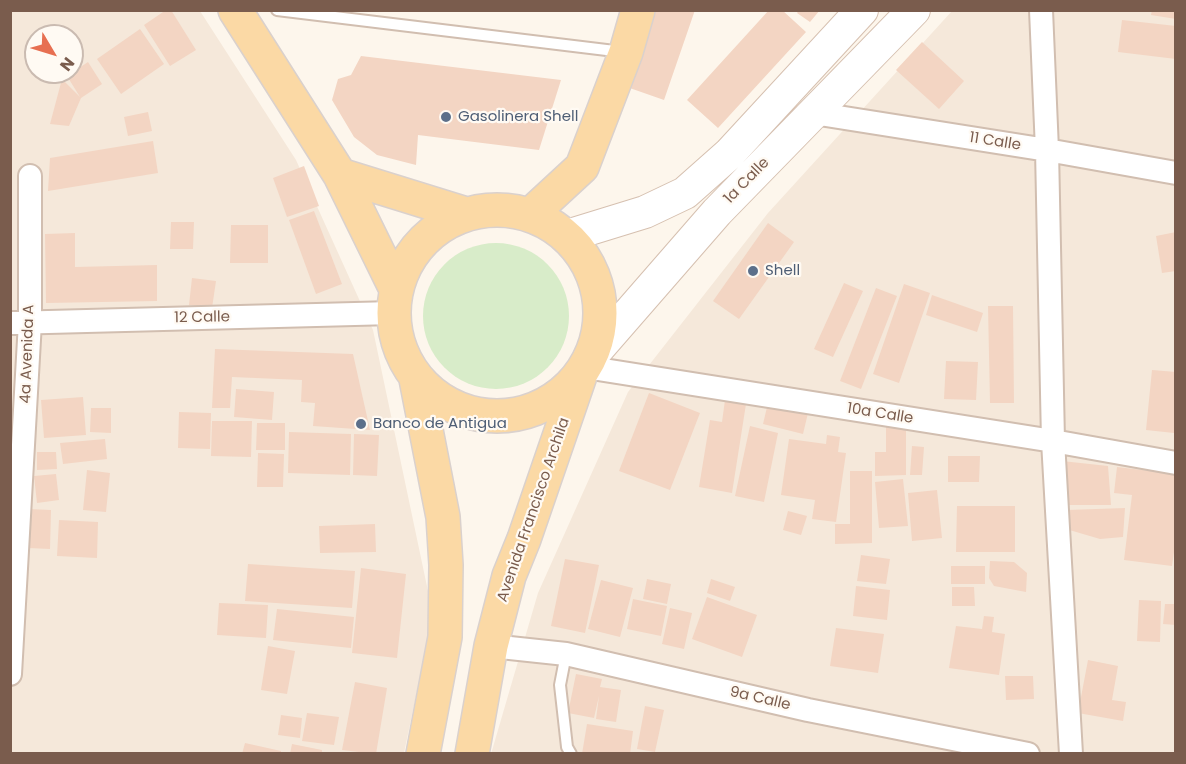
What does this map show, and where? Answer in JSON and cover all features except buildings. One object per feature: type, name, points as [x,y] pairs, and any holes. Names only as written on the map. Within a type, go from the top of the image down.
[{"type":"main road","points":[[235,10],[339,174],[394,301]]},
{"type":"main road","points":[[530,215],[582,167],[626,52],[638,10]]},
{"type":"main road","points":[[567,236],[645,212],[685,193],[729,154],[862,10]]},
{"type":"main road","name":"1a Calle","points":[[585,367],[717,212],[914,10]]},
{"type":"main road","points":[[339,174],[466,214]]},
{"type":"main road","points":[[487,210],[509,210],[530,215],[567,236],[584,256],[596,281],[600,307],[598,334],[585,367],[564,392],[528,412],[487,416],[447,405],[416,379],[403,359],[396,337],[394,301],[405,264],[421,243],[441,225],[466,214],[487,210]]},
{"type":"main road","name":"Avenida Francisco Archila","points":[[472,753],[491,646],[509,576],[585,367]]},
{"type":"main road","points":[[416,379],[443,517],[446,566],[444,638],[423,753]]},
{"type":"street","points":[[1041,10],[1047,150],[1053,441],[1071,753]]},
{"type":"street","name":"11 Calle","points":[[813,113],[1176,173]]},
{"type":"street","name":"4a Avenida A","points":[[10,674],[20,323],[30,176]]},
{"type":"street","name":"12 Calle","points":[[20,323],[394,301]]},
{"type":"street","name":"10a Calle","points":[[585,367],[1053,441],[1176,463]]},
{"type":"street","name":"9a Calle","points":[[491,646],[566,654],[808,710],[1028,753]]},
{"type":"lane","points":[[277,10],[626,52]]},
{"type":"lane","points":[[566,654],[560,685],[567,747],[571,753]]},
{"type":"shaded area","points":[[10,11],[200,11],[296,160],[373,330],[433,615],[404,753],[11,753]]},
{"type":"shaded area","points":[[952,11],[1175,11],[1175,753],[491,754],[538,593],[628,392],[768,213]]},
{"type":"green space","points":[[496,243],[510,244],[524,249],[537,255],[548,264],[557,275],[563,288],[568,302],[568,330],[563,344],[557,357],[548,368],[537,377],[524,383],[510,388],[496,389],[482,388],[468,383],[455,377],[444,368],[435,357],[429,344],[424,330],[423,316],[424,302],[429,288],[435,275],[444,264],[455,255],[468,249],[482,244]]},
{"type":"place","name":"Gasolinera Shell","points":[[446,117]]},
{"type":"place","name":"Shell","points":[[753,271]]},
{"type":"place","name":"Banco de Antigua","points":[[361,424]]}]
